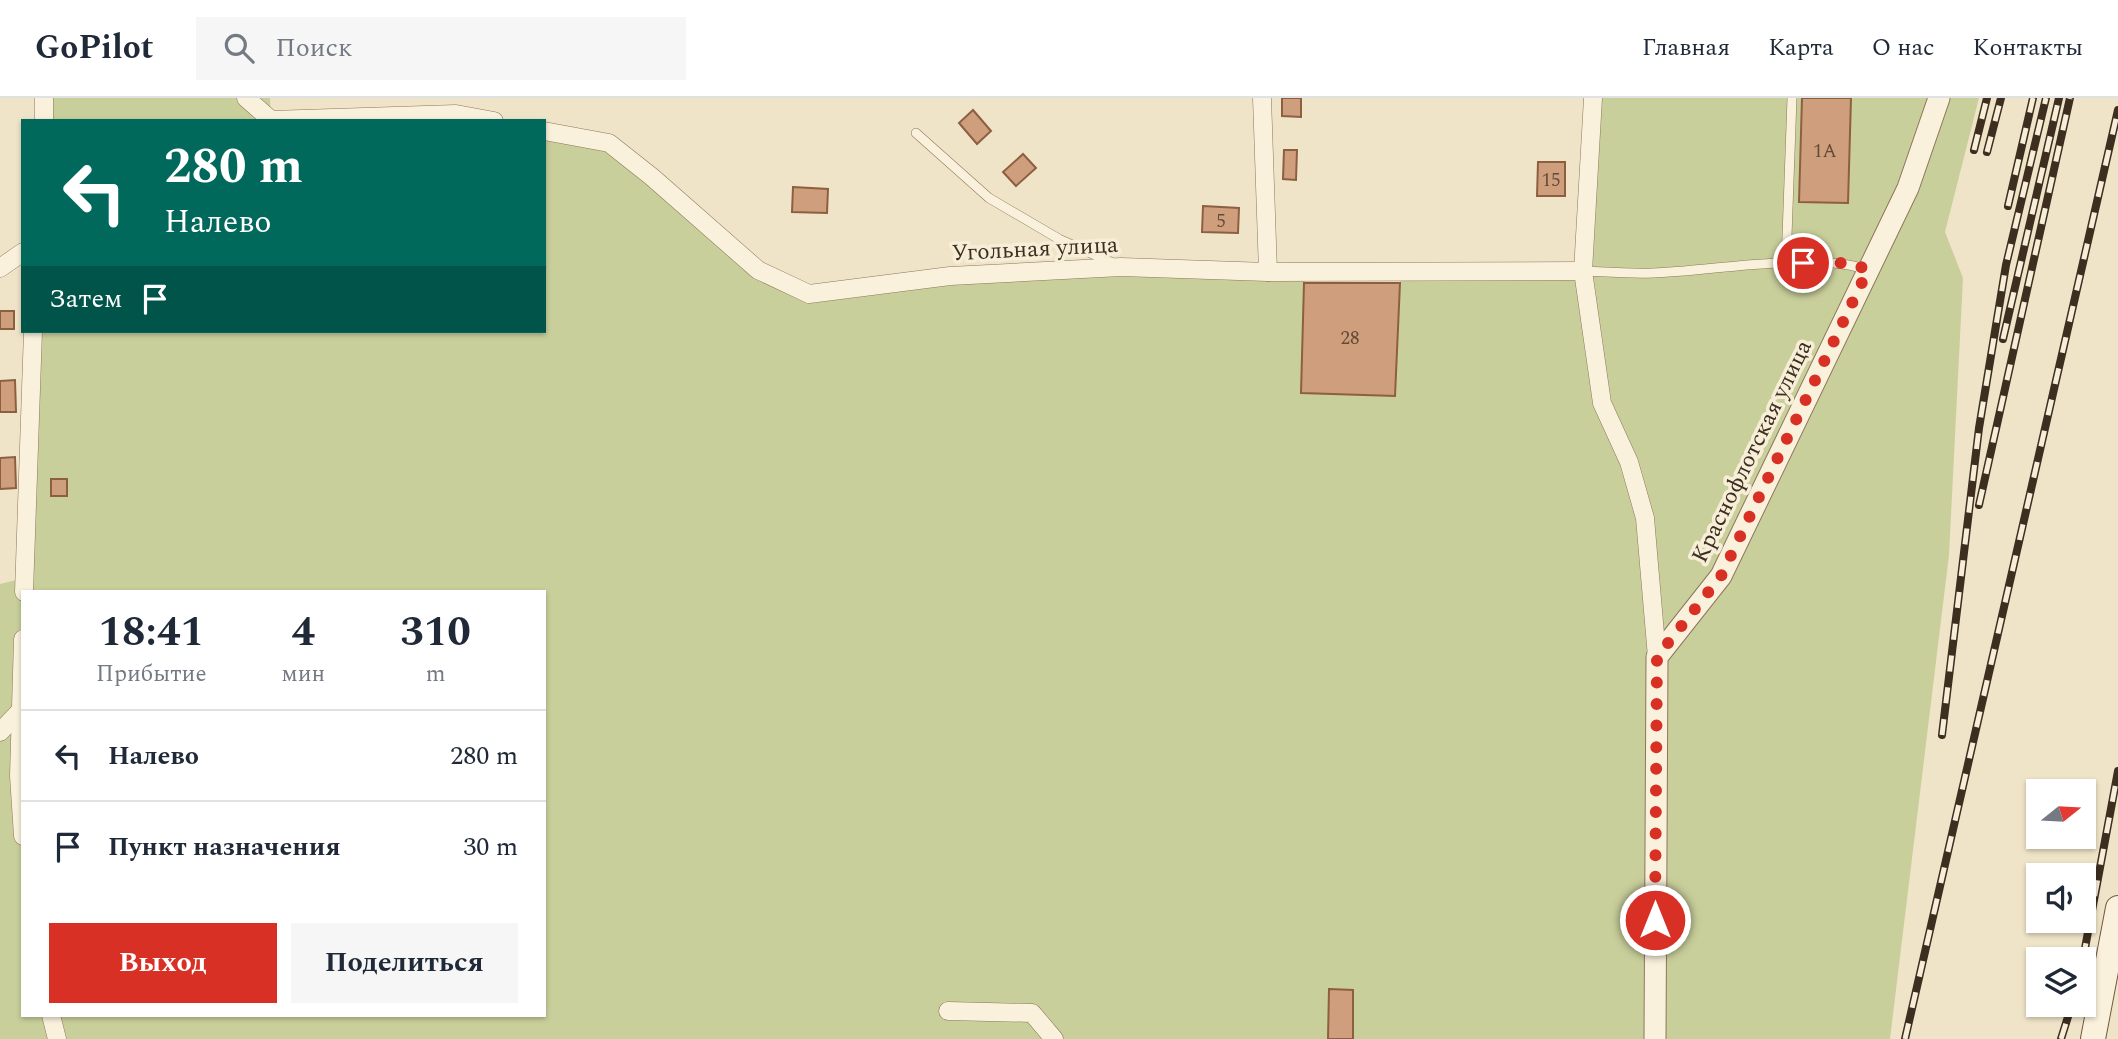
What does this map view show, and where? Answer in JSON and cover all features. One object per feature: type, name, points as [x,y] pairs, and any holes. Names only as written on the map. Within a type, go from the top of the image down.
[{"type":"main road","points":[[2093,1039],[2118,908]]},
{"type":"street","points":[[44,98],[44,119]]},
{"type":"street","points":[[246,98],[270,119]]},
{"type":"street","points":[[1262,98],[1268,272]]},
{"type":"street","points":[[1593,98],[1583,271],[1602,403],[1629,462],[1645,518],[1657,657],[1655,1039]]},
{"type":"street","name":"Краснофлотская улица","points":[[1657,657],[1721,576],[1908,188],[1939,98]]},
{"type":"street","points":[[302,119],[456,114],[483,119]]},
{"type":"street","name":"Угольная улица","points":[[546,131],[609,144],[652,177],[758,270],[809,294],[950,276],[1121,267],[1268,272],[1583,271]]},
{"type":"street","points":[[0,268],[21,252]]},
{"type":"street","points":[[24,590],[33,333]]},
{"type":"street","points":[[0,732],[21,710]]},
{"type":"street","points":[[21,710],[21,806]]},
{"type":"street","points":[[948,1011],[1032,1013],[1054,1039]]},
{"type":"street","points":[[52,1017],[57,1039]]},
{"type":"lane","points":[[1786,264],[1792,98]]},
{"type":"lane","points":[[916,132],[989,198],[1059,239],[1121,267]]},
{"type":"lane","points":[[1583,271],[1651,273],[1786,264],[1851,263],[1868,270]]},
{"type":"green space","points":[[44,98],[270,98],[271,119],[44,119]]},
{"type":"green space","points":[[1593,98],[1979,98],[1945,232],[1963,278],[1949,555],[1890,1039],[0,1039],[0,584],[24,578],[33,333],[546,333],[546,131],[609,143],[758,270],[809,294],[950,276],[1305,272],[1301,393],[1395,396],[1401,272],[1583,271]]},
{"type":"building","points":[[1282,98],[1301,98],[1301,117],[1282,116]]},
{"type":"building","points":[[1802,98],[1851,98],[1848,203],[1799,202]]},
{"type":"building","points":[[973,110],[991,131],[977,144],[959,123]]},
{"type":"building","points":[[1284,150],[1297,150],[1296,180],[1283,179]]},
{"type":"building","points":[[1023,154],[1036,168],[1016,186],[1003,172]]},
{"type":"building","points":[[1538,162],[1565,162],[1565,196],[1537,196]]},
{"type":"building","points":[[793,187],[828,189],[827,213],[792,212]]},
{"type":"building","points":[[1203,206],[1239,208],[1238,233],[1202,232]]},
{"type":"building","points":[[1304,283],[1400,283],[1395,396],[1301,393]]},
{"type":"building","points":[[0,311],[14,311],[14,329],[0,329]]},
{"type":"building","points":[[15,380],[16,412],[0,412],[0,381]]},
{"type":"building","points":[[15,457],[16,488],[0,489],[0,458]]},
{"type":"building","points":[[51,479],[67,479],[67,496],[51,496]]},
{"type":"building","points":[[1329,989],[1353,990],[1353,1039],[1328,1039]]},
{"type":"railway","points":[[1974,150],[1987,98]]},
{"type":"railway","points":[[1987,152],[2001,98]]},
{"type":"railway","points":[[2008,206],[2033,98]]},
{"type":"railway","points":[[1942,735],[1979,428],[2006,265],[2046,98]]},
{"type":"railway","points":[[2003,339],[2059,98]]},
{"type":"railway","points":[[1979,505],[2070,98]]},
{"type":"railway","points":[[1905,1039],[2118,110]]},
{"type":"railway","points":[[2085,947],[2118,771]]},
{"type":"railway","points":[[2061,1039],[2068,1017]]},
{"type":"route","points":[[1655,920],[1657,657],[1721,576],[1868,270],[1851,263],[1803,263]]}]
